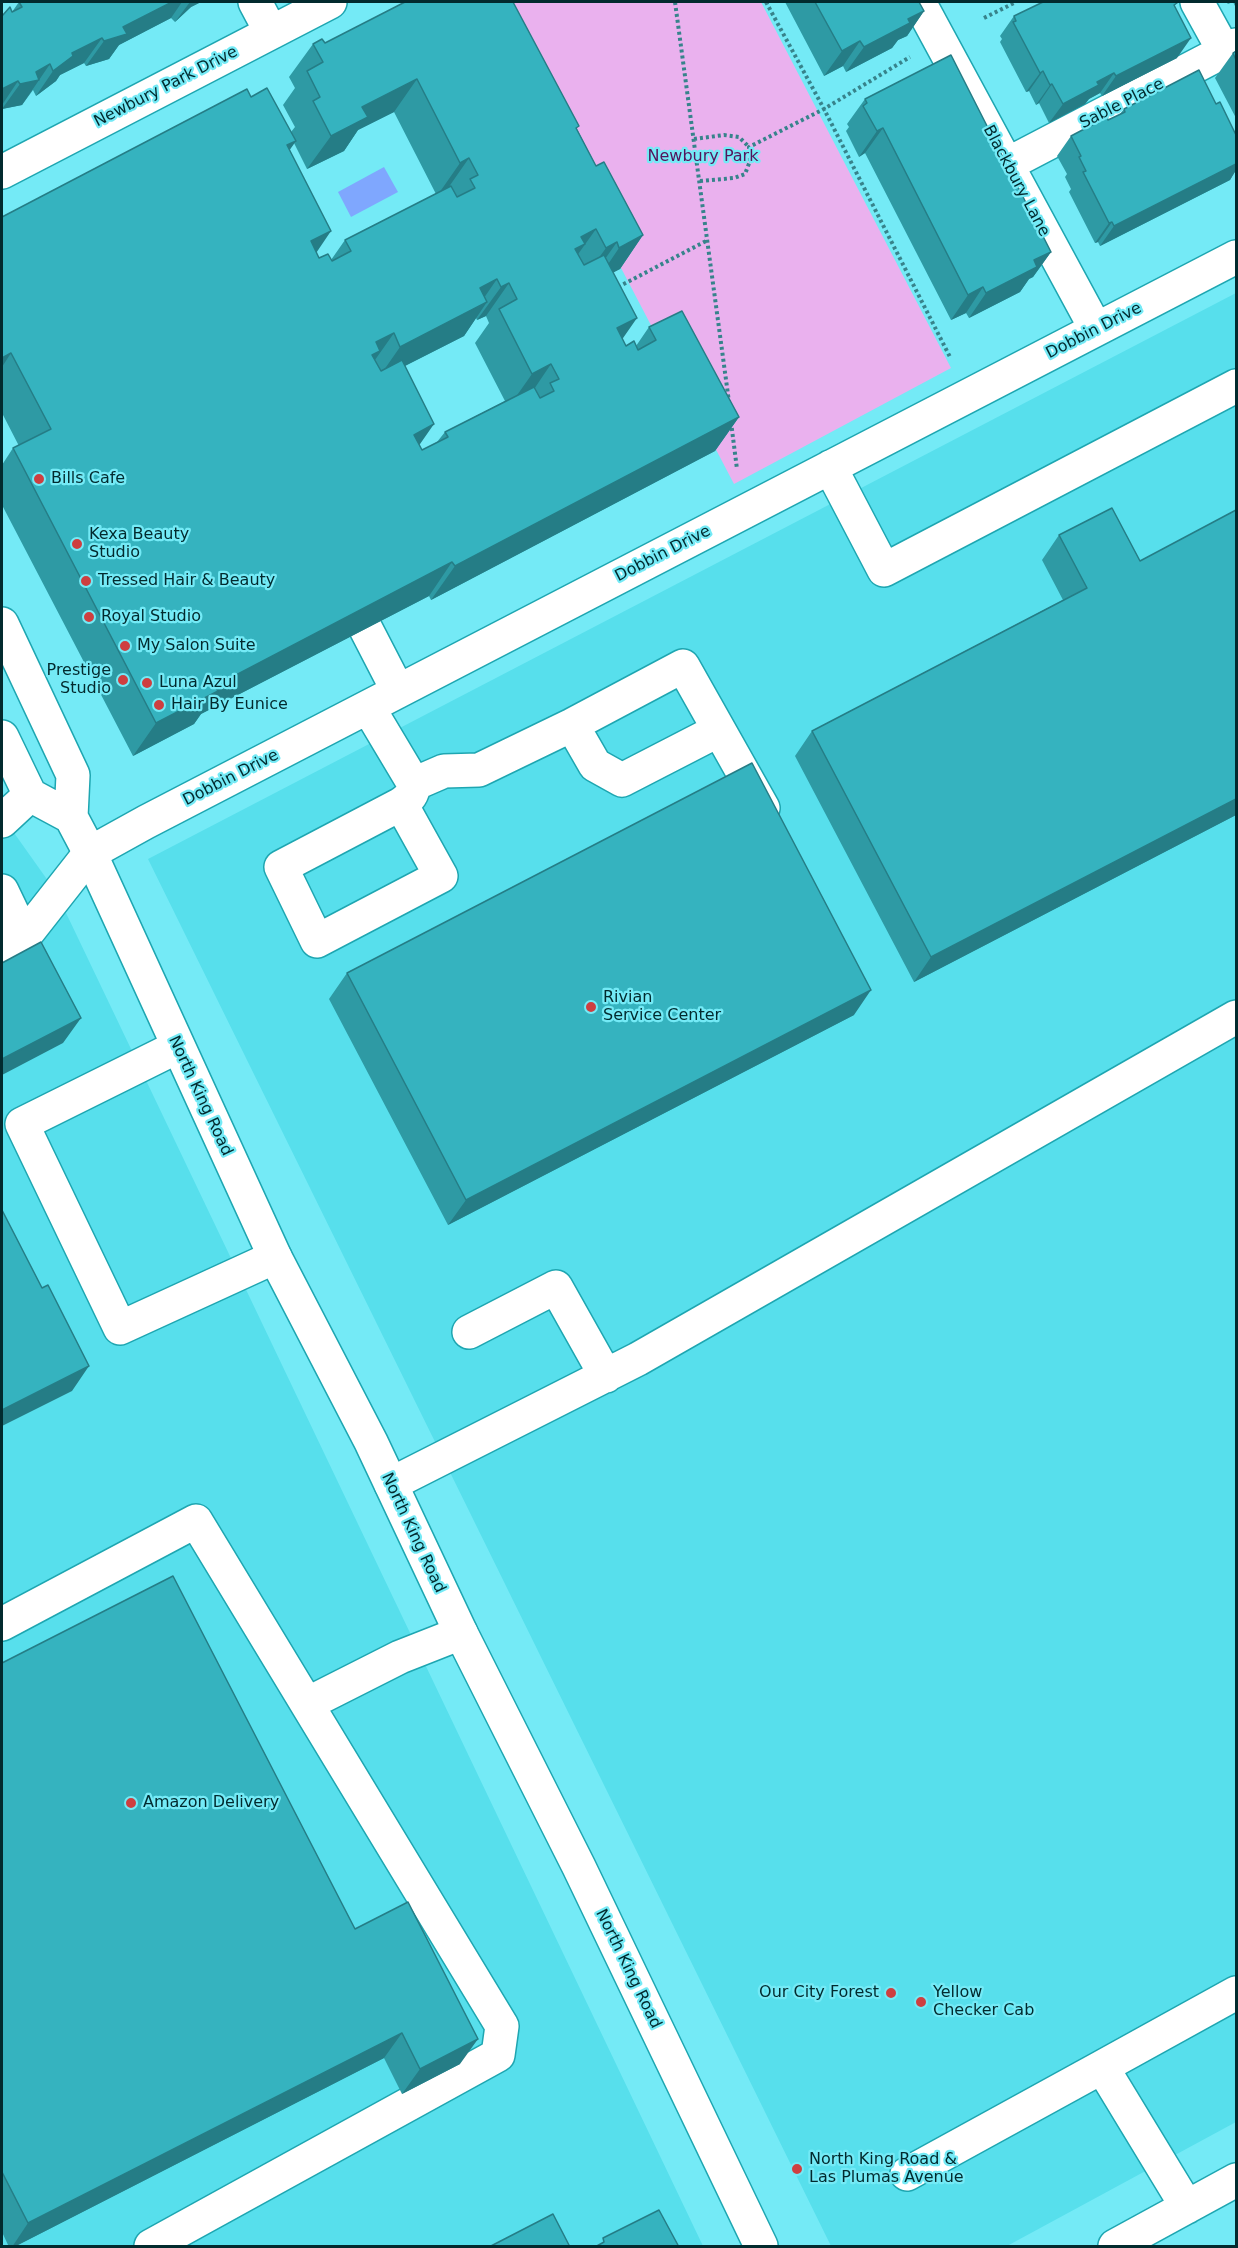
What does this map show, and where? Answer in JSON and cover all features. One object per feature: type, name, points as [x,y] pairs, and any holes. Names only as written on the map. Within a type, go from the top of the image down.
[{"type":"street","points":[[255,2],[271,32]]},
{"type":"street","name":"Newbury Park Drive","points":[[2,172],[330,2]]},
{"type":"street","name":"Blackbury Lane","points":[[919,2],[1096,330]]},
{"type":"street","points":[[1197,2],[1230,48]]},
{"type":"street","name":"Sable Place","points":[[1008,164],[1230,48]]},
{"type":"street","name":"Dobbin Drive","points":[[90,853],[1236,257]]},
{"type":"street","points":[[830,467],[884,570],[1236,386]]},
{"type":"street","points":[[2,624],[74,775],[71,817],[30,795],[2,737]]},
{"type":"street","points":[[366,629],[398,691]]},
{"type":"street","points":[[368,707],[408,794],[441,876],[316,941],[281,867],[408,794],[444,771],[479,770],[572,725],[682,666],[776,830]]},
{"type":"street","points":[[572,725],[595,765],[622,780],[719,730]]},
{"type":"street","points":[[2,821],[30,795]]},
{"type":"street","name":"North King Road","points":[[71,817],[90,853],[275,1257],[391,1484],[461,1633],[579,1867],[762,2247]]},
{"type":"street","points":[[13,943],[90,853]]},
{"type":"street","points":[[2,891],[13,943]]},
{"type":"street","points":[[391,1484],[606,1376],[1236,1017]]},
{"type":"street","points":[[177,1047],[22,1124],[120,1328],[275,1257]]},
{"type":"street","points":[[469,1332],[556,1287],[606,1376]]},
{"type":"street","points":[[2,1624],[196,1521],[502,2025],[498,2055],[151,2247]]},
{"type":"street","points":[[307,1704],[400,1657],[461,1633]]},
{"type":"street","points":[[907,2174],[1236,1993]]},
{"type":"street","points":[[1102,2067],[1187,2207]]},
{"type":"street","points":[[1114,2247],[1236,2180]]},
{"type":"path","points":[[675,2],[737,469]]},
{"type":"path","points":[[766,2],[824,109],[950,357]]},
{"type":"path","points":[[984,18],[1016,2]]},
{"type":"path","points":[[749,147],[824,109],[918,52]]},
{"type":"path","points":[[694,139],[724,135],[739,137],[749,147],[750,161],[745,174],[734,178],[700,181]]},
{"type":"path","points":[[608,293],[708,240]]},
{"type":"shaded area","points":[[384,167],[398,192],[351,217],[338,192]]},
{"type":"shaded area","points":[[1236,293],[1236,2122],[1007,2246],[831,2246],[148,859]]},
{"type":"shaded area","points":[[2,816],[56,892],[703,2246],[2,2246]]},
{"type":"green space","name":"Newbury Park","points":[[482,2],[761,2],[951,368],[734,484]]},
{"type":"building","points":[[19,2],[172,2],[123,27],[127,34],[104,41],[102,38],[72,53],[73,56],[53,71],[50,64],[36,72],[39,80],[20,84],[18,81],[2,89],[2,16],[10,7],[12,12],[22,7]]},
{"type":"building","points":[[405,2],[513,2],[579,126],[576,128],[596,166],[604,162],[643,235],[619,248],[617,242],[606,248],[596,229],[581,237],[585,244],[575,249],[584,265],[604,255],[637,318],[617,328],[626,346],[634,341],[638,350],[656,340],[649,327],[682,311],[739,417],[455,566],[452,562],[215,686],[218,691],[156,723],[13,448],[51,429],[11,353],[2,358],[2,217],[247,89],[251,97],[267,88],[296,141],[287,145],[331,231],[311,241],[319,258],[328,254],[332,261],[351,251],[345,240],[451,186],[457,197],[475,188],[470,179],[478,175],[469,158],[460,163],[417,79],[362,107],[368,117],[331,136],[313,101],[320,97],[307,71],[323,62],[313,44],[322,39],[325,43]],"holes":[[[497,279],[501,287],[509,283],[517,299],[499,309],[532,374],[551,364],[559,379],[550,383],[554,391],[540,398],[534,387],[445,432],[448,437],[422,450],[414,435],[434,424],[402,360],[381,371],[372,355],[380,351],[376,342],[394,333],[400,347],[487,302],[480,288]]]},
{"type":"building","points":[[815,2],[919,2],[924,11],[908,19],[910,23],[864,47],[860,41],[842,51]]},
{"type":"building","points":[[1043,2],[1176,2],[1174,5],[1191,38],[1116,76],[1114,73],[1097,82],[1099,85],[1063,104],[1043,71],[1040,73],[1013,22],[1016,21],[1014,16]]},
{"type":"building","points":[[951,55],[1051,252],[1034,260],[1037,267],[986,293],[983,287],[968,295],[883,128],[877,131],[863,106],[867,103],[865,99]]},
{"type":"building","points":[[1199,70],[1216,104],[1220,102],[1236,135],[1236,164],[1114,226],[1112,222],[1109,223],[1083,172],[1086,171],[1071,136],[1107,117],[1108,120],[1125,112],[1124,109]]},
{"type":"building","points":[[1112,508],[1140,561],[1236,510],[1236,799],[931,957],[812,731],[1087,588],[1059,535]]},
{"type":"building","name":"Rivian Service Center","points":[[752,763],[871,990],[466,1200],[347,973]]},
{"type":"building","points":[[41,942],[81,1018],[2,1059],[2,963]]},
{"type":"building","points":[[2,1210],[42,1288],[48,1285],[89,1366],[2,1410]]},
{"type":"building","name":"Amazon Delivery","points":[[173,1576],[355,1929],[408,1902],[478,2039],[420,2069],[402,2033],[28,2223],[2,2172],[2,1663]]},
{"type":"building","points":[[659,2210],[679,2247],[595,2247],[604,2242],[603,2238]]},
{"type":"building","points":[[553,2214],[570,2247],[489,2247]]},
{"type":"place","name":"Bills Cafe","points":[[39,479]]},
{"type":"place","name":"Kexa Beauty Studio","points":[[77,544]]},
{"type":"place","name":"Tressed Hair & Beauty","points":[[86,581]]},
{"type":"place","name":"Royal Studio","points":[[89,617]]},
{"type":"place","name":"My Salon Suite","points":[[125,646]]},
{"type":"place","name":"Prestige Studio","points":[[123,680]]},
{"type":"place","name":"Luna Azul","points":[[147,683]]},
{"type":"place","name":"Hair By Eunice","points":[[159,705]]},
{"type":"place","name":"Rivian Service Center","points":[[591,1007]]},
{"type":"place","name":"Amazon Delivery","points":[[131,1803]]},
{"type":"place","name":"Our City Forest","points":[[891,1993]]},
{"type":"place","name":"Yellow Checker Cab","points":[[921,2002]]},
{"type":"place","name":"North King Road & Las Plumas Avenue","points":[[797,2169]]}]
